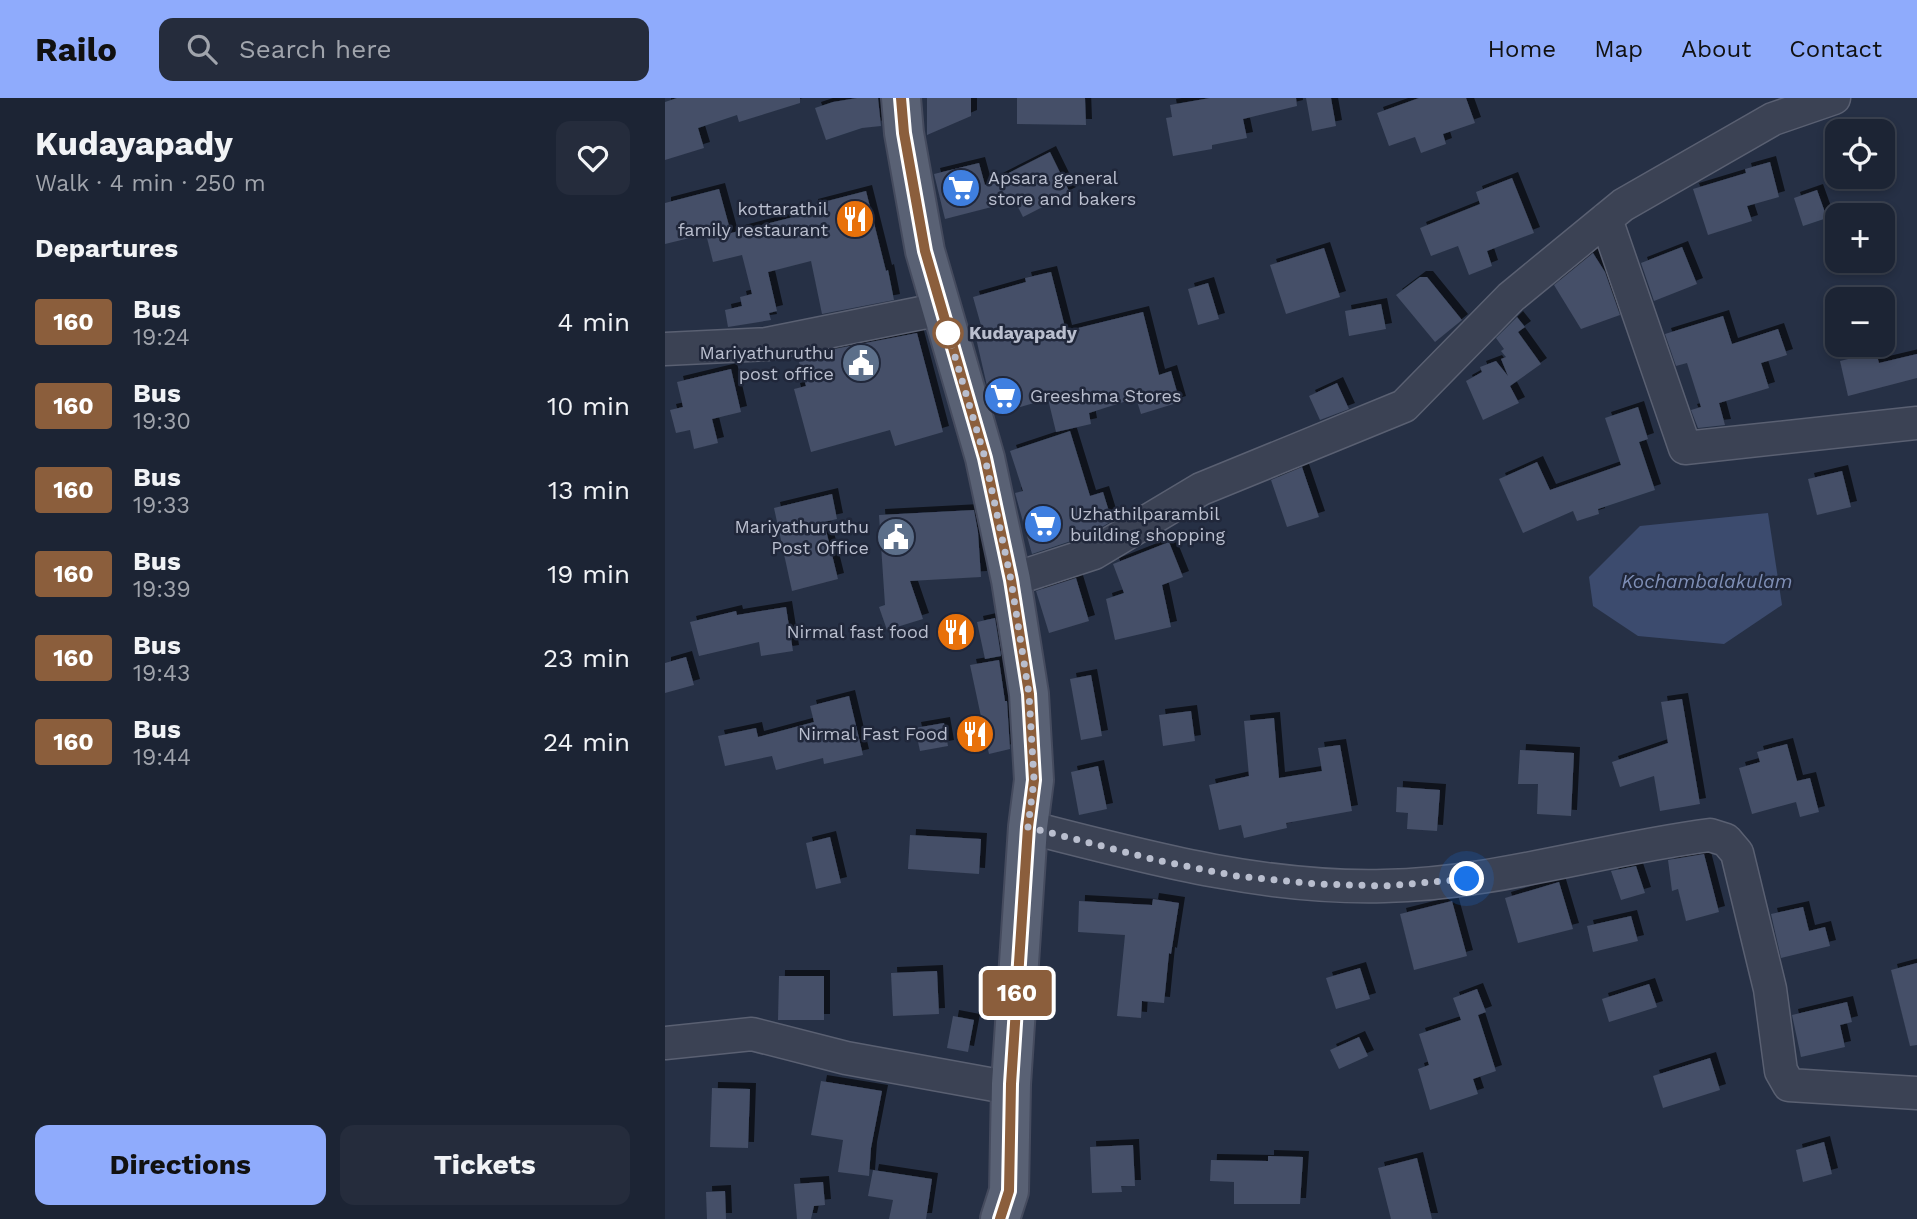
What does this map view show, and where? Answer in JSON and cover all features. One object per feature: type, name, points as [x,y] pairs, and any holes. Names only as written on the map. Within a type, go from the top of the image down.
[{"type":"main road","points":[[901,98],[904,133],[925,251],[985,458],[1011,580],[1029,694],[1034,780],[1028,827],[1011,1088],[1009,1191],[1000,1219]]},
{"type":"street","points":[[1011,580],[1094,553],[1201,489],[1404,406],[1511,297],[1623,205],[1773,119],[1834,98]]},
{"type":"street","points":[[1606,219],[1685,447],[1917,423]]},
{"type":"street","points":[[665,349],[767,344],[941,309]]},
{"type":"street","points":[[1028,827],[1156,860],[1236,876],[1316,884],[1385,886],[1467,879],[1710,835],[1726,840],[1737,852],[1770,989],[1781,1071],[1790,1085],[1917,1093]]},
{"type":"street","points":[[665,1042],[752,1034],[846,1058],[1011,1088]]},
{"type":"water","name":"Kochambalakulam","points":[[1768,513],[1782,605],[1724,644],[1638,636],[1593,606],[1589,577],[1640,526]]},
{"type":"building","points":[[677,98],[800,98],[800,103],[739,122],[737,115],[698,128],[704,148],[665,160],[665,102]]},
{"type":"building","points":[[857,98],[878,98],[881,126],[862,128],[826,140],[815,108]]},
{"type":"building","points":[[927,98],[971,98],[971,116],[927,135]]},
{"type":"building","points":[[1017,98],[1085,98],[1086,125],[1017,124]]},
{"type":"building","points":[[1210,98],[1296,98],[1297,106],[1243,119],[1247,138],[1212,145],[1212,149],[1173,156],[1166,118],[1172,117],[1170,105]]},
{"type":"building","points":[[1306,98],[1331,98],[1336,126],[1312,131]]},
{"type":"building","points":[[1419,98],[1466,98],[1475,123],[1443,134],[1446,144],[1421,153],[1415,137],[1389,146],[1377,113]]},
{"type":"building","points":[[1050,152],[1070,193],[1023,217],[1015,201],[945,219],[934,174],[979,163],[985,185]]},
{"type":"building","points":[[1770,162],[1779,197],[1747,206],[1752,221],[1708,235],[1693,189],[1746,173],[1745,169]]},
{"type":"building","points":[[1512,178],[1534,233],[1487,251],[1492,266],[1469,275],[1458,246],[1431,256],[1420,228],[1480,204],[1476,192]]},
{"type":"building","points":[[719,189],[731,233],[813,212],[812,205],[866,191],[894,300],[822,314],[811,261],[768,272],[777,311],[769,313],[771,320],[728,327],[725,310],[742,306],[740,297],[752,294],[742,255],[713,262],[706,234],[665,244],[665,203]]},
{"type":"building","points":[[1817,190],[1825,219],[1803,226],[1794,198]]},
{"type":"building","points":[[1682,247],[1697,284],[1654,301],[1641,263]]},
{"type":"building","points":[[1324,248],[1340,297],[1286,314],[1270,265]]},
{"type":"building","points":[[1593,253],[1605,272],[1620,315],[1581,329],[1554,285]]},
{"type":"building","points":[[1051,272],[1066,331],[1143,312],[1159,375],[1171,371],[1180,402],[1141,414],[1136,398],[1089,413],[1091,424],[1056,432],[1048,399],[1003,412],[995,384],[987,386],[976,338],[984,336],[973,297],[1026,282],[1025,278]]},
{"type":"building","points":[[1420,277],[1427,277],[1462,320],[1435,342],[1396,295]]},
{"type":"building","points":[[1208,283],[1219,319],[1198,325],[1188,289]]},
{"type":"building","points":[[1381,304],[1386,329],[1349,336],[1345,311]]},
{"type":"building","points":[[1723,316],[1732,344],[1778,329],[1787,355],[1761,363],[1769,388],[1719,403],[1725,425],[1698,428],[1691,410],[1701,407],[1687,363],[1676,366],[1665,334]]},
{"type":"building","points":[[1517,317],[1525,327],[1518,332],[1541,364],[1510,386],[1519,403],[1483,420],[1466,381],[1482,372],[1480,367],[1496,361],[1508,376],[1501,359],[1506,357],[1501,351],[1504,349],[1496,338]]},
{"type":"building","points":[[917,333],[943,432],[895,446],[890,430],[811,452],[794,389],[806,386],[799,362],[829,353],[829,350]]},
{"type":"building","points":[[1917,354],[1917,378],[1848,396],[1840,361],[1856,357],[1877,357],[1879,363]]},
{"type":"building","points":[[731,369],[741,412],[712,419],[718,443],[694,449],[690,430],[676,433],[670,410],[683,407],[677,382]]},
{"type":"building","points":[[1337,383],[1349,409],[1320,420],[1309,396]]},
{"type":"building","points":[[1638,407],[1648,439],[1639,442],[1655,490],[1598,509],[1599,514],[1577,521],[1573,511],[1523,533],[1499,479],[1537,462],[1550,490],[1621,465],[1605,418]]},
{"type":"building","points":[[1070,431],[1090,496],[1103,492],[1112,521],[1086,536],[1032,554],[1015,493],[1023,491],[1010,451]]},
{"type":"building","points":[[1302,467],[1319,517],[1287,527],[1271,480]]},
{"type":"building","points":[[1842,471],[1851,507],[1817,515],[1808,479]]},
{"type":"building","points":[[832,494],[837,519],[824,522],[838,579],[792,591],[774,508]]},
{"type":"building","points":[[974,510],[981,577],[910,581],[923,619],[887,630],[879,607],[885,605],[879,515]]},
{"type":"building","points":[[1169,542],[1183,577],[1162,585],[1171,627],[1115,640],[1106,599],[1124,593],[1113,564]]},
{"type":"building","points":[[1076,578],[1089,621],[1049,633],[1036,591]]},
{"type":"building","points":[[786,607],[793,651],[761,656],[759,642],[699,656],[690,622],[736,611],[737,615]]},
{"type":"building","points":[[995,618],[1001,656],[985,659],[977,622]]},
{"type":"building","points":[[686,657],[694,685],[665,693],[665,663]]},
{"type":"building","points":[[999,660],[1007,701],[1010,749],[989,754],[970,665]]},
{"type":"building","points":[[1091,675],[1102,736],[1081,740],[1070,679]]},
{"type":"building","points":[[849,696],[863,755],[824,764],[823,758],[776,770],[772,756],[725,766],[718,736],[756,728],[758,737],[814,722],[810,706]]},
{"type":"building","points":[[1682,699],[1700,804],[1660,811],[1654,776],[1620,787],[1612,762],[1668,743],[1661,702]]},
{"type":"building","points":[[1191,711],[1195,741],[1163,746],[1159,715]]},
{"type":"building","points":[[1274,718],[1279,778],[1322,771],[1318,748],[1340,745],[1352,811],[1286,823],[1287,828],[1244,838],[1241,825],[1219,830],[1209,785],[1249,776],[1244,721]]},
{"type":"building","points":[[944,723],[948,746],[920,751],[915,728]]},
{"type":"building","points":[[1787,744],[1797,781],[1810,778],[1819,812],[1800,817],[1796,802],[1752,814],[1739,768],[1760,762],[1757,752]]},
{"type":"building","points":[[1520,750],[1574,753],[1571,816],[1537,814],[1538,784],[1518,784]]},
{"type":"building","points":[[1098,766],[1107,809],[1079,815],[1071,772]]},
{"type":"building","points":[[1397,787],[1440,790],[1437,831],[1407,829],[1408,813],[1396,812]]},
{"type":"building","points":[[910,835],[981,839],[979,874],[908,869]]},
{"type":"building","points":[[830,837],[841,883],[816,889],[806,843]]},
{"type":"building","points":[[1704,854],[1719,912],[1686,921],[1678,889],[1672,891],[1668,860]]},
{"type":"building","points":[[1636,866],[1645,893],[1621,900],[1611,871]]},
{"type":"building","points":[[1559,882],[1573,929],[1518,943],[1505,898]]},
{"type":"building","points":[[1153,899],[1179,903],[1171,954],[1169,953],[1164,1003],[1142,1001],[1141,1018],[1117,1016],[1125,935],[1078,932],[1079,901],[1152,905]]},
{"type":"building","points":[[1452,901],[1467,956],[1414,970],[1400,914]]},
{"type":"building","points":[[1803,907],[1809,931],[1825,927],[1830,946],[1781,958],[1771,914]]},
{"type":"building","points":[[1631,916],[1638,941],[1593,952],[1587,926]]},
{"type":"building","points":[[1917,963],[1917,1045],[1910,1046],[1891,970]]},
{"type":"building","points":[[1360,968],[1370,999],[1336,1009],[1326,978]]},
{"type":"building","points":[[937,971],[939,1014],[893,1016],[891,973]]},
{"type":"building","points":[[779,976],[824,976],[824,1020],[778,1020]]},
{"type":"building","points":[[1649,984],[1657,1007],[1609,1022],[1602,999]]},
{"type":"building","points":[[1477,989],[1486,1012],[1478,1015],[1496,1071],[1473,1079],[1478,1094],[1430,1110],[1418,1069],[1429,1065],[1419,1034],[1461,1020],[1453,998]]},
{"type":"building","points":[[1847,1002],[1852,1022],[1840,1025],[1845,1047],[1801,1057],[1792,1015]]},
{"type":"building","points":[[953,1016],[974,1020],[968,1052],[947,1048]]},
{"type":"building","points":[[1359,1037],[1368,1056],[1339,1069],[1330,1050]]},
{"type":"building","points":[[1710,1058],[1720,1090],[1663,1108],[1653,1076]]},
{"type":"building","points":[[821,1081],[882,1091],[871,1148],[869,1176],[838,1172],[843,1140],[811,1135]]},
{"type":"building","points":[[712,1088],[750,1089],[748,1148],[710,1147]]},
{"type":"building","points":[[1824,1142],[1832,1174],[1803,1182],[1796,1150]]},
{"type":"building","points":[[1133,1145],[1135,1186],[1121,1186],[1122,1192],[1092,1193],[1090,1147]]},
{"type":"building","points":[[1268,1156],[1303,1157],[1300,1204],[1234,1204],[1234,1182],[1210,1181],[1211,1160],[1268,1161]]},
{"type":"building","points":[[1417,1158],[1432,1219],[1391,1219],[1378,1168]]},
{"type":"building","points":[[873,1170],[932,1179],[926,1219],[889,1219],[893,1200],[868,1196]]},
{"type":"building","points":[[823,1182],[825,1205],[814,1206],[811,1219],[797,1219],[794,1184]]},
{"type":"building","points":[[725,1191],[726,1219],[707,1219],[706,1192]]},
{"type":"bus line","name":"160","points":[[901,98],[904,133],[925,251],[985,458],[1011,580],[1029,694],[1034,780],[1028,827],[1011,1084],[1009,1191],[1000,1219]]},
{"type":"place","name":"Apsara general store and bakers","points":[[961,188]]},
{"type":"place","name":"kottarathil family restaurant","points":[[855,219]]},
{"type":"place","name":"Kudayapady","points":[[948,333]]},
{"type":"place","name":"Mariyathuruthu post office","points":[[861,363]]},
{"type":"place","name":"Greeshma Stores","points":[[1003,396]]},
{"type":"place","name":"Uzhathilparambil building shopping","points":[[1043,524]]},
{"type":"place","name":"Mariyathuruthu Post Office","points":[[896,537]]},
{"type":"place","name":"Nirmal fast food","points":[[956,632]]},
{"type":"place","name":"Nirmal Fast Food","points":[[975,734]]},
{"type":"route","points":[[948,333],[985,458],[1011,580],[1029,694],[1034,780],[1028,827],[1156,860],[1236,876],[1316,884],[1385,886],[1467,879]]}]
